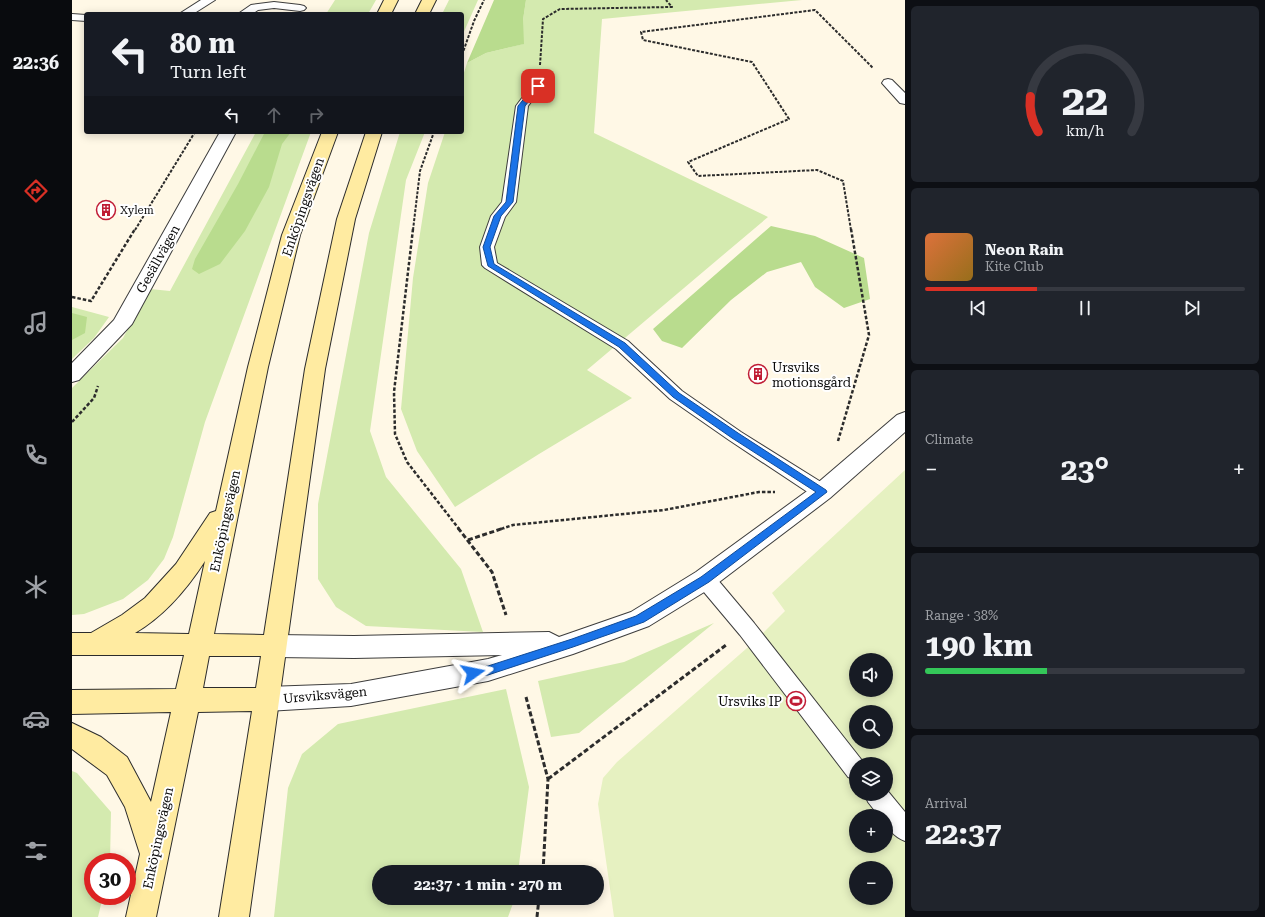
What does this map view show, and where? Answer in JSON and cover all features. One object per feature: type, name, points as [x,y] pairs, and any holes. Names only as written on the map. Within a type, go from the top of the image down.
[{"type":"main road","points":[[385,12],[391,0]]},
{"type":"main road","points":[[423,12],[429,0]]},
{"type":"main road","name":"Enköpingsvägen","points":[[142,917],[228,503],[258,367],[291,235],[329,134]]},
{"type":"main road","points":[[234,917],[315,369],[346,219],[373,134]]},
{"type":"main road","points":[[83,644],[141,615],[164,594],[185,571],[204,545],[228,503]]},
{"type":"main road","name":"Ursviksvägen","points":[[83,644],[275,646]]},
{"type":"main road","name":"Ursviksvägen","points":[[72,702],[267,699]]},
{"type":"main road","points":[[72,735],[91,746],[117,766],[138,803],[154,854]]},
{"type":"street","name":"Gesällvägen","points":[[72,375],[122,324],[227,134]]},
{"type":"street","name":"Ursviksvägen","points":[[267,699],[351,694],[488,670],[573,643],[640,619],[705,579],[822,492],[905,420]]},
{"type":"street","name":"Ursviksvägen","points":[[275,646],[354,647],[573,643]]},
{"type":"lane","points":[[188,12],[209,0]]},
{"type":"lane","points":[[247,12],[255,7],[274,5],[300,7]]},
{"type":"lane","points":[[72,17],[84,18]]},
{"type":"lane","points":[[888,84],[905,100]]},
{"type":"lane","points":[[538,86],[522,106],[509,202],[498,216],[487,247],[490,265],[622,345],[676,395],[735,436],[822,492]]},
{"type":"lane","points":[[705,579],[747,629],[849,761]]},
{"type":"lane","points":[[882,801],[905,830]]},
{"type":"path","points":[[464,49],[474,21],[484,0]]},
{"type":"path","points":[[538,86],[543,19],[560,9],[672,7],[666,0]]},
{"type":"path","points":[[836,447],[869,334],[843,181],[816,170],[698,176],[688,162],[789,119],[752,62],[643,40],[641,32],[815,10],[888,84]]},
{"type":"path","points":[[72,297],[91,301],[194,134]]},
{"type":"path","points":[[433,134],[420,171],[394,392],[396,434],[407,462],[492,572],[506,616]]},
{"type":"path","points":[[468,540],[513,525],[664,510],[759,492],[822,492]]},
{"type":"path","points":[[548,780],[747,629]]},
{"type":"path","points":[[526,697],[548,780],[544,865]]},
{"type":"path","points":[[537,917],[538,905]]},
{"type":"green space","points":[[335,0],[376,0],[369,12],[327,12]]},
{"type":"green space","points":[[449,0],[478,0],[464,32],[464,12],[443,12]]},
{"type":"green space","points":[[494,0],[526,0],[523,20],[524,44],[486,53],[467,63]]},
{"type":"green space","points":[[526,0],[802,0],[602,19],[594,133],[768,217],[587,370],[632,398],[455,507],[417,451],[401,409],[413,278],[428,183],[444,134],[464,134],[464,73],[467,63],[486,53],[523,44],[523,20]]},
{"type":"green space","points":[[255,134],[310,134],[205,422],[173,537],[164,559],[148,580],[123,599],[84,614],[72,615],[72,388],[123,338],[150,289],[170,291]]},
{"type":"green space","points":[[264,134],[290,134],[282,144],[269,187],[245,231],[220,264],[199,274],[192,269],[195,259],[238,184]]},
{"type":"green space","points":[[399,134],[424,134],[406,180],[370,431],[386,477],[461,569],[483,632],[366,626],[336,607],[318,579],[318,504],[369,233]]},
{"type":"green space","points":[[771,226],[815,236],[864,258],[870,299],[844,308],[815,287],[801,262],[767,272],[731,300],[682,348],[662,341],[653,329]]},
{"type":"green space","points":[[72,307],[109,317],[94,338],[72,359]]},
{"type":"green space","points":[[72,313],[87,317],[85,333],[72,340]]},
{"type":"green space","name":"Ursviks IP","points":[[905,470],[905,917],[614,917],[598,804],[603,778],[617,762],[755,641],[785,611],[772,593]]},
{"type":"green space","points":[[714,623],[579,733],[551,737],[538,681],[624,662]]},
{"type":"green space","points":[[506,689],[529,787],[519,865],[372,865],[372,905],[512,905],[508,917],[274,917],[288,788],[302,754],[338,724]]},
{"type":"green space","points":[[72,771],[77,773],[111,812],[110,853],[84,853],[84,905],[101,905],[98,917],[72,917]]},
{"type":"place","name":"Xylem","points":[[106,210]]},
{"type":"place","name":"Ursviks motionsgård","points":[[758,374]]},
{"type":"place","name":"Ursviks IP","points":[[796,701]]},
{"type":"route","points":[[473,673],[488,670],[573,643],[640,619],[705,579],[822,492],[735,436],[676,395],[622,345],[490,265],[487,247],[498,216],[509,202],[522,106],[538,86]]}]
